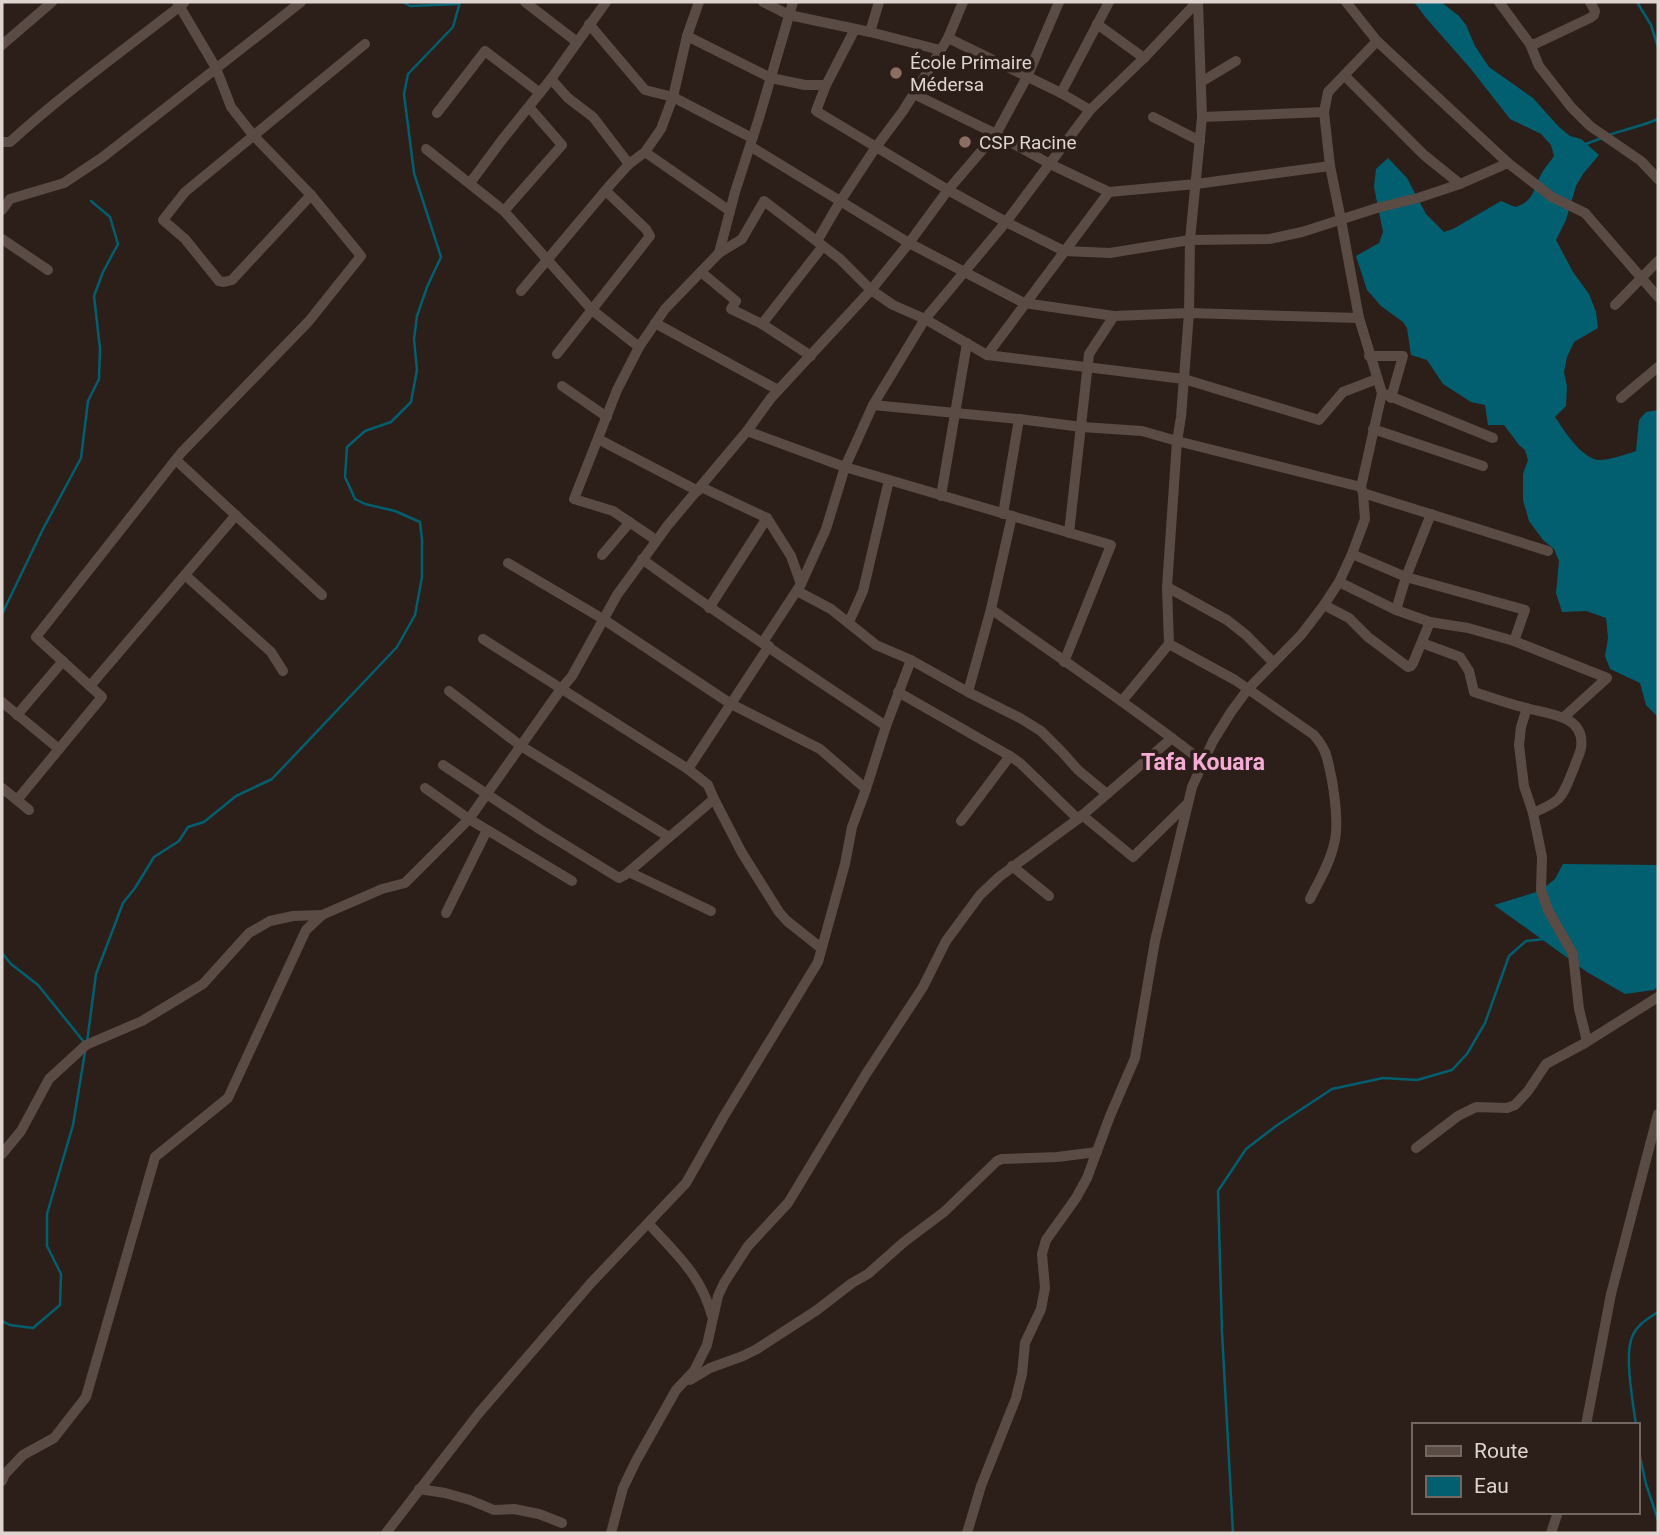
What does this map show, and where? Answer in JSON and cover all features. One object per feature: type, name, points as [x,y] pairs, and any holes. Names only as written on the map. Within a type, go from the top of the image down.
[{"type":"street","points":[[2,45],[52,2]]},
{"type":"street","points":[[2,210],[10,199],[64,183],[103,157],[301,2]]},
{"type":"street","points":[[525,2],[577,42]]},
{"type":"street","points":[[470,183],[551,79],[606,2]]},
{"type":"street","points":[[521,291],[629,164],[645,152],[661,129],[673,97],[687,36],[699,2]]},
{"type":"street","points":[[763,2],[789,15],[940,50]]},
{"type":"street","points":[[719,253],[793,2]]},
{"type":"street","points":[[870,32],[879,2]]},
{"type":"street","points":[[762,324],[820,244],[841,200],[914,94],[948,38],[963,2]]},
{"type":"street","points":[[2,1481],[23,1455],[54,1438],[86,1397],[155,1157],[228,1098],[306,930],[322,915],[382,889],[405,883],[469,819],[572,676],[617,595],[656,540],[778,390],[871,290],[948,190],[996,134],[1027,78],[1059,2]]},
{"type":"street","points":[[1062,93],[1109,2]]},
{"type":"street","points":[[688,769],[731,704],[799,587],[826,529],[845,467],[873,405],[925,319],[1006,222],[1090,110],[1197,2]]},
{"type":"street","points":[[1122,701],[1169,643],[1167,587],[1189,313],[1190,240],[1202,117],[1197,2]]},
{"type":"street","points":[[1346,2],[1377,41],[1508,163],[1552,197],[1585,213],[1658,297]]},
{"type":"street","points":[[1499,2],[1530,44],[1539,66],[1571,107],[1590,126],[1641,161],[1658,179]]},
{"type":"street","points":[[1530,44],[1590,18],[1595,11],[1590,2]]},
{"type":"street","points":[[2,142],[10,142],[36,118],[181,3],[216,68],[231,107],[253,135],[311,195],[361,256],[309,321],[176,460],[36,638],[102,697],[17,800]]},
{"type":"street","points":[[589,24],[645,90],[673,97],[751,142],[909,243],[1024,303],[1114,316],[1189,313],[1359,318]]},
{"type":"street","points":[[1097,24],[1144,58]]},
{"type":"street","points":[[855,29],[826,85],[816,111],[948,190],[1064,251],[1110,253],[1190,240],[1269,239],[1418,198],[1460,184],[1508,163]]},
{"type":"street","points":[[687,36],[771,78],[805,85],[826,85]]},
{"type":"street","points":[[948,38],[1062,93],[1090,110]]},
{"type":"street","points":[[1377,41],[1328,92],[1324,112],[1329,166],[1369,356],[1386,395],[1493,438]]},
{"type":"street","points":[[311,195],[232,280],[224,282],[219,281],[185,239],[163,220],[185,192],[366,44]]},
{"type":"street","points":[[437,113],[485,51],[540,93]]},
{"type":"street","points":[[1201,82],[1236,61]]},
{"type":"street","points":[[1345,76],[1424,155],[1460,184]]},
{"type":"street","points":[[551,79],[568,98],[593,117],[629,164]]},
{"type":"street","points":[[914,94],[1109,192],[1196,184],[1329,166]]},
{"type":"street","points":[[504,211],[562,145],[529,107]]},
{"type":"street","points":[[1202,117],[1324,112]]},
{"type":"street","points":[[1153,117],[1200,141]]},
{"type":"street","points":[[426,149],[504,211],[592,310],[639,346]]},
{"type":"street","points":[[645,152],[730,211]]},
{"type":"street","points":[[557,354],[650,236],[606,191]]},
{"type":"street","points":[[987,355],[1109,192]]},
{"type":"street","points":[[656,540],[613,511],[574,499],[617,390],[639,346],[665,309],[719,253],[742,239],[764,201],[840,259],[871,290],[893,305],[925,319],[987,355],[1184,379],[1319,420],[1343,393],[1377,379]]},
{"type":"street","points":[[2,239],[48,270]]},
{"type":"street","points":[[1615,305],[1658,261]]},
{"type":"street","points":[[701,272],[736,301],[731,309],[762,324],[811,356]]},
{"type":"street","points":[[1069,533],[1089,354],[1114,316]]},
{"type":"street","points":[[655,323],[778,390]]},
{"type":"street","points":[[941,496],[967,343]]},
{"type":"street","points":[[967,1533],[978,1492],[1016,1398],[1025,1343],[1041,1309],[1045,1288],[1042,1254],[1046,1240],[1087,1178],[1135,1058],[1155,941],[1192,787],[1220,729],[1248,689],[1301,635],[1339,582],[1365,519],[1362,490],[1373,429],[1403,356],[1369,356]]},
{"type":"street","points":[[1621,398],[1658,367]]},
{"type":"street","points":[[562,386],[607,417]]},
{"type":"street","points":[[873,405],[1142,431],[1362,490],[1548,551]]},
{"type":"street","points":[[968,692],[991,609],[1008,515],[1018,419]]},
{"type":"street","points":[[1373,429],[1483,466]]},
{"type":"street","points":[[747,431],[845,467],[1111,545],[1064,662]]},
{"type":"street","points":[[598,439],[699,489],[766,518],[791,556],[799,587],[849,622],[876,645],[911,660],[1041,731],[1078,771],[1107,794]]},
{"type":"street","points":[[176,460],[323,595]]},
{"type":"street","points":[[849,622],[863,591],[889,480]]},
{"type":"street","points":[[1396,610],[1431,514]]},
{"type":"street","points":[[90,686],[236,515]]},
{"type":"street","points":[[709,608],[766,518]]},
{"type":"street","points":[[602,555],[630,522]]},
{"type":"street","points":[[1352,554],[1406,577],[1525,610],[1514,641]]},
{"type":"street","points":[[642,559],[709,608],[886,726]]},
{"type":"street","points":[[508,562],[603,620],[731,704],[820,749],[866,789]]},
{"type":"street","points":[[185,575],[271,652],[284,671]]},
{"type":"street","points":[[1339,582],[1396,610],[1430,622],[1468,628],[1514,641],[1607,678],[1564,717]]},
{"type":"street","points":[[1167,587],[1227,620],[1273,663]]},
{"type":"street","points":[[1324,605],[1349,618],[1367,637],[1408,667],[1413,663],[1430,622]]},
{"type":"street","points":[[991,609],[1203,762]]},
{"type":"street","points":[[483,639],[688,769],[708,785],[742,853],[779,912],[821,948]]},
{"type":"street","points":[[1169,643],[1248,689],[1320,741],[1328,759],[1337,831],[1331,855],[1310,899]]},
{"type":"street","points":[[1422,643],[1460,657],[1469,671],[1474,692],[1564,717],[1578,730],[1581,749],[1562,797],[1533,813]]},
{"type":"street","points":[[386,1533],[479,1413],[591,1283],[686,1183],[816,967],[845,864],[852,827],[911,660]]},
{"type":"street","points":[[17,715],[63,661]]},
{"type":"street","points":[[449,691],[521,746],[669,837]]},
{"type":"street","points":[[898,692],[1020,763],[1080,817],[1133,857],[1186,805]]},
{"type":"street","points":[[2,702],[59,749]]},
{"type":"street","points":[[1527,708],[1519,745],[1524,786],[1542,857],[1541,890],[1548,910],[1573,954],[1578,1002],[1587,1041]]},
{"type":"street","points":[[611,1533],[623,1488],[636,1461],[676,1390],[700,1361],[707,1345],[718,1296],[741,1256],[770,1220],[788,1203],[923,986],[946,941],[979,895],[1012,866],[1080,817],[1172,738]]},
{"type":"street","points":[[961,821],[1010,756]]},
{"type":"street","points":[[443,765],[615,877],[622,877],[629,872],[714,799]]},
{"type":"street","points":[[2,788],[29,810]]},
{"type":"street","points":[[425,788],[469,819],[572,881]]},
{"type":"street","points":[[446,913],[487,830]]},
{"type":"street","points":[[1012,866],[1049,896]]},
{"type":"street","points":[[629,872],[711,911]]},
{"type":"street","points":[[2,1154],[21,1131],[49,1079],[86,1045],[142,1021],[203,984],[249,933],[270,921],[293,916],[322,915]]},
{"type":"street","points":[[1416,1148],[1458,1116],[1476,1107],[1507,1108],[1515,1105],[1546,1064],[1658,997]]},
{"type":"street","points":[[1586,1423],[1611,1294],[1658,1114]]},
{"type":"street","points":[[676,1390],[710,1368],[758,1349],[868,1274],[944,1212],[997,1161],[1097,1152]]},
{"type":"street","points":[[649,1224],[693,1272],[707,1297],[713,1322]]},
{"type":"street","points":[[419,1489],[445,1493],[494,1510],[514,1509],[539,1514],[562,1523]]},
{"type":"street","points":[[1551,1533],[1557,1514]]},
{"type":"water","points":[[1414,2],[1441,2],[1459,16],[1489,67],[1533,98],[1570,136],[1581,139],[1599,155],[1576,186],[1566,220],[1556,240],[1573,272],[1589,294],[1596,312],[1598,328],[1574,342],[1564,372],[1567,386],[1566,406],[1555,417],[1579,449],[1591,458],[1602,460],[1636,451],[1639,420],[1646,412],[1658,410],[1658,717],[1646,705],[1640,683],[1610,669],[1605,656],[1608,638],[1606,618],[1586,611],[1562,612],[1556,593],[1559,561],[1554,549],[1543,540],[1529,521],[1523,500],[1523,474],[1528,460],[1525,450],[1504,425],[1488,425],[1485,405],[1471,402],[1443,384],[1427,360],[1411,355],[1407,328],[1403,322],[1381,306],[1367,290],[1356,256],[1379,243],[1383,232],[1374,187],[1376,169],[1388,158],[1407,178],[1426,214],[1444,232],[1501,201],[1515,207],[1527,201],[1554,156],[1551,145],[1541,134],[1510,119]]},
{"type":"water","points":[[1563,864],[1658,865],[1658,986],[1654,990],[1625,994],[1587,972],[1494,905],[1540,891],[1555,879]]},
{"type":"waterway","points":[[403,2],[410,6],[458,4]]},
{"type":"waterway","points":[[87,1042],[96,974],[123,903],[154,857],[179,841],[188,827],[204,822],[236,796],[272,779],[397,647],[415,615],[422,577],[420,522],[355,499],[345,477],[347,447],[365,431],[391,422],[411,402],[417,370],[414,339],[417,316],[441,257],[414,173],[404,94],[408,74],[453,27],[460,2]]},
{"type":"waterway","points":[[1637,2],[1651,25],[1658,47]]},
{"type":"waterway","points":[[1609,135],[1658,119]]},
{"type":"waterway","points":[[1586,144],[1602,138]]},
{"type":"waterway","points":[[2,614],[81,458],[88,401],[99,379],[100,349],[94,296],[118,244],[110,217],[91,201]]},
{"type":"waterway","points":[[1233,1533],[1222,1332],[1218,1191],[1246,1149],[1332,1089],[1383,1078],[1417,1080],[1452,1070],[1467,1054],[1485,1023],[1509,956],[1526,941],[1545,939]]},
{"type":"waterway","points":[[2,953],[11,964],[38,985],[84,1042]]},
{"type":"waterway","points":[[2,1321],[10,1325],[33,1328],[60,1305],[61,1274],[47,1246],[47,1214],[73,1125],[85,1052]]},
{"type":"waterway","points":[[1636,1423],[1629,1348],[1638,1327],[1658,1312]]},
{"type":"waterway","points":[[1639,1452],[1658,1520]]},
{"type":"place","name":"École Primaire Médersa","points":[[896,73]]},
{"type":"place","name":"CSP Racine","points":[[965,142]]},
{"type":"district","name":"Tafa Kouara","points":[[1203,762]]}]
